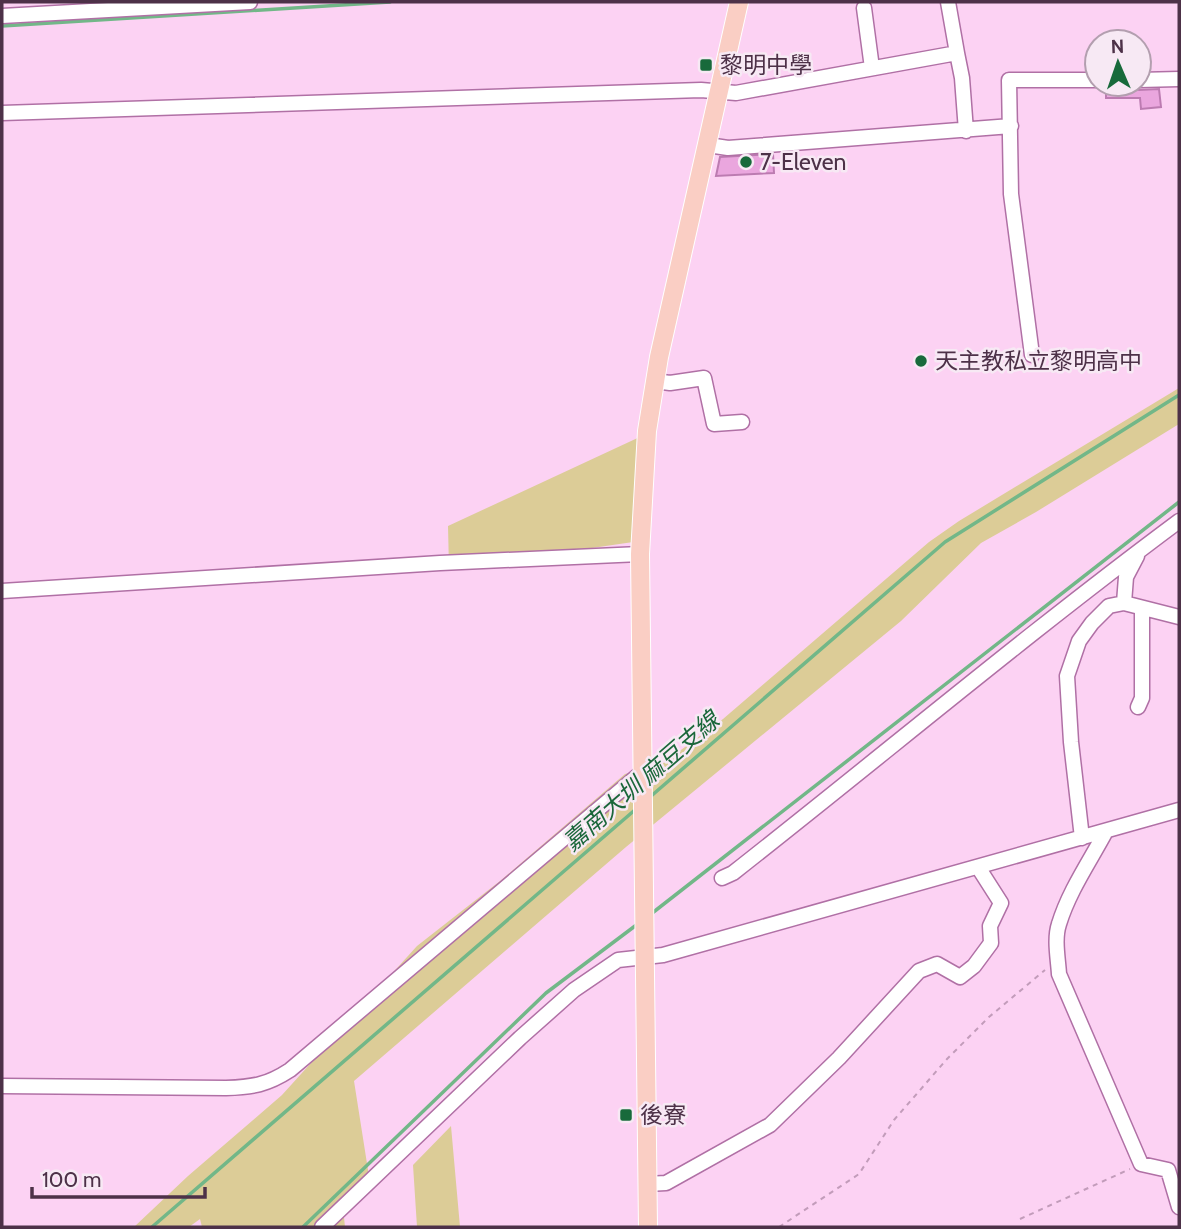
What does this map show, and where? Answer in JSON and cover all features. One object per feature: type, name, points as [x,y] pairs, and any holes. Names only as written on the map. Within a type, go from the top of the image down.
[{"type":"main road","points":[[648,1227],[640,554],[647,431],[655,381],[740,2]]},
{"type":"street","points":[[2,16],[31,8],[250,2]]},
{"type":"street","points":[[948,2],[962,78],[966,131]]},
{"type":"street","points":[[864,8],[872,68]]},
{"type":"street","points":[[2,113],[720,91],[736,93],[957,52]]},
{"type":"street","points":[[1153,79],[1179,79]]},
{"type":"street","points":[[1032,355],[1011,194],[1012,126],[1009,80],[1083,80]]},
{"type":"street","points":[[708,145],[728,148],[1012,126]]},
{"type":"street","points":[[655,381],[670,383],[704,378],[714,424],[742,422]]},
{"type":"street","points":[[722,878],[733,873],[974,678],[1179,521]]},
{"type":"street","points":[[1124,603],[1126,577],[1142,549]]},
{"type":"street","points":[[2,591],[640,554]]},
{"type":"street","points":[[1082,838],[1071,742],[1067,676],[1079,641],[1109,606],[1124,603],[1179,617]]},
{"type":"street","points":[[1139,707],[1142,698],[1142,608]]},
{"type":"street","points":[[2,1086],[226,1088],[250,1087],[271,1082],[301,1061],[641,780]]},
{"type":"street","points":[[323,1227],[520,1038],[574,990],[618,960],[663,955],[1179,810]]},
{"type":"street","points":[[1106,831],[1077,883],[1058,926],[1059,974],[1141,1164],[1168,1170],[1179,1207]]},
{"type":"street","points":[[647,1184],[666,1183],[770,1125],[839,1058],[919,971],[937,964],[960,977],[974,966],[992,943],[990,926],[1001,902],[978,867]]},
{"type":"path","points":[[779,1227],[859,1174],[894,1120],[947,1059],[989,1017],[1058,960]]},
{"type":"path","points":[[1020,1219],[1141,1164]]},
{"type":"shaded area","points":[[1179,388],[1179,424],[981,543],[901,621],[626,847],[354,1081],[371,1189],[343,1208],[345,1227],[202,1227],[200,1219],[189,1227],[134,1227],[188,1176],[282,1095],[417,946],[500,881],[625,774],[662,764],[723,719],[929,542],[959,521]]},
{"type":"shaded area","points":[[644,435],[640,541],[449,569],[448,526]]},
{"type":"shaded area","points":[[451,1126],[460,1227],[417,1227],[413,1165]]},
{"type":"building","points":[[1153,89],[1159,89],[1161,107],[1141,109],[1140,98],[1153,98]]},
{"type":"building","name":"7-Eleven","points":[[773,154],[774,173],[716,176],[720,157]]},
{"type":"waterway","points":[[2,26],[390,2]]},
{"type":"waterway","name":"嘉南大圳 麻豆支線","points":[[650,797],[945,542],[1179,395]]},
{"type":"waterway","points":[[651,914],[1179,502]]},
{"type":"waterway","name":"嘉南大圳 麻豆支線","points":[[152,1227],[636,809]]},
{"type":"waterway","points":[[303,1227],[546,993],[639,923]]},
{"type":"place","name":"黎明中學","points":[[706,65]]},
{"type":"place","name":"7-Eleven","points":[[746,162]]},
{"type":"place","name":"天主教私立黎明高中","points":[[921,361]]},
{"type":"place","name":"後寮","points":[[626,1115]]}]
